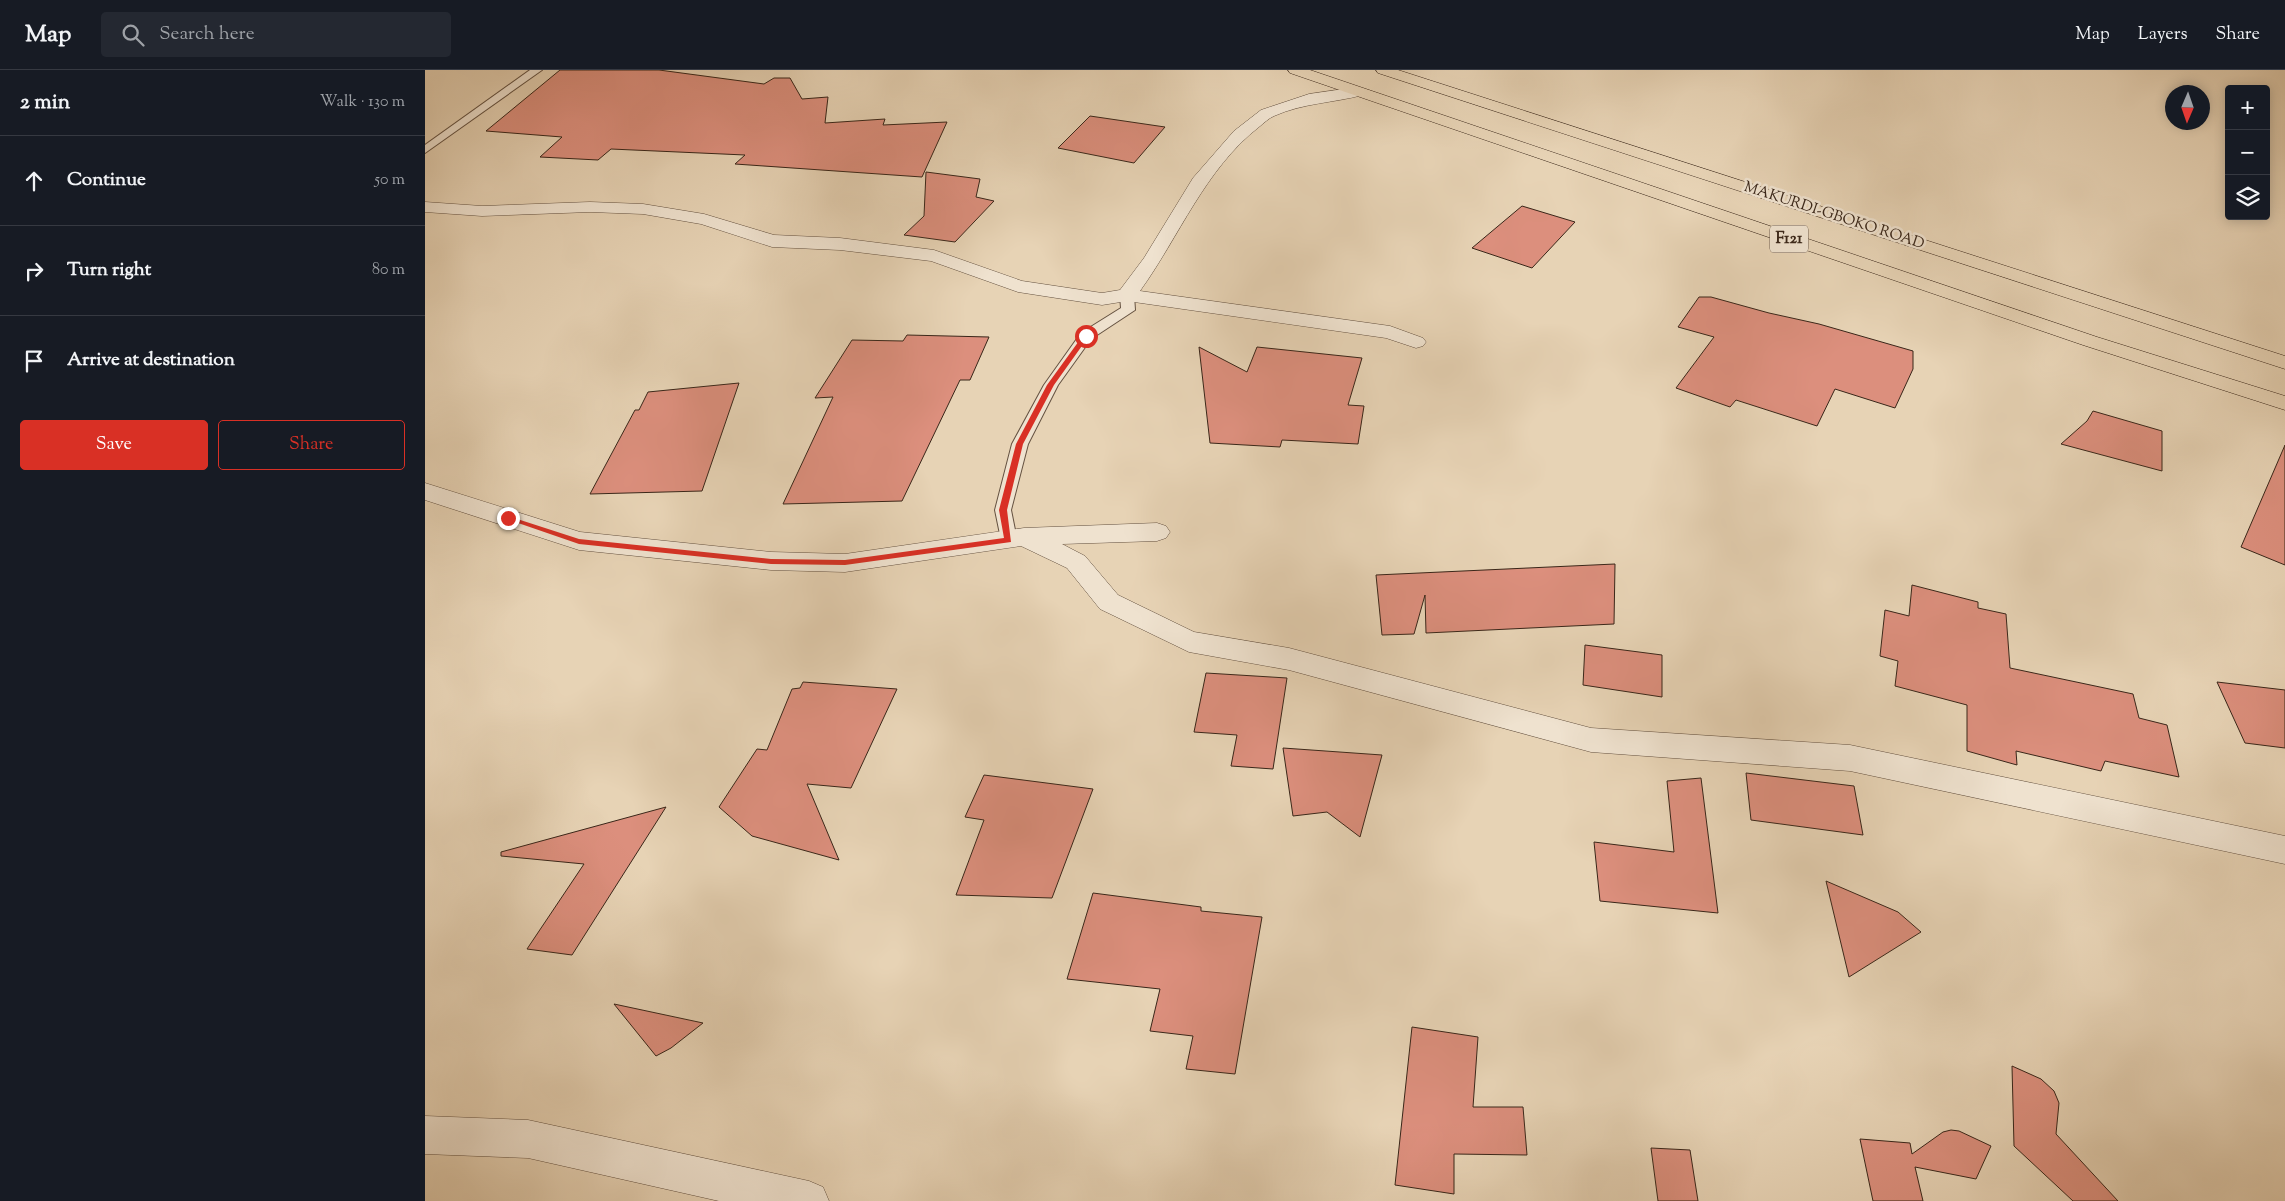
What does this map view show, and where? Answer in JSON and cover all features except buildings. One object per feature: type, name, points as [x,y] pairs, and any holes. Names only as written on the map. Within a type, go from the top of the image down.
[{"type":"main road","name":"F121","points":[[1295,70],[2090,341],[2285,403]]},
{"type":"main road","name":"MAKURDI-GBOKO ROAD","points":[[1383,70],[1721,179],[2119,311],[2285,363]]},
{"type":"street","points":[[1127,295],[1153,259],[1199,182],[1240,134],[1267,113],[1309,99],[1359,92]]},
{"type":"street","points":[[425,207],[482,211],[590,207],[643,209],[704,219],[772,241],[840,244],[935,256],[1017,286],[1102,299],[1127,295],[1390,332],[1416,342]]},
{"type":"street","points":[[425,491],[579,541],[771,561],[845,562],[1016,539],[1157,532]]},
{"type":"street","points":[[1016,539],[1075,562],[1109,602],[1189,642],[1289,659],[1591,740],[1850,758],[2285,850]]},
{"type":"street","points":[[425,1135],[528,1139],[809,1201]]},
{"type":"lane","points":[[425,150],[537,70]]},
{"type":"lane","points":[[1016,539],[1003,510],[1020,444],[1051,385],[1086,336],[1128,310],[1127,295]]},
{"type":"route","points":[[508,518],[579,541],[771,561],[845,562],[1008,540],[1003,510],[1020,444],[1051,385],[1086,336]]}]
